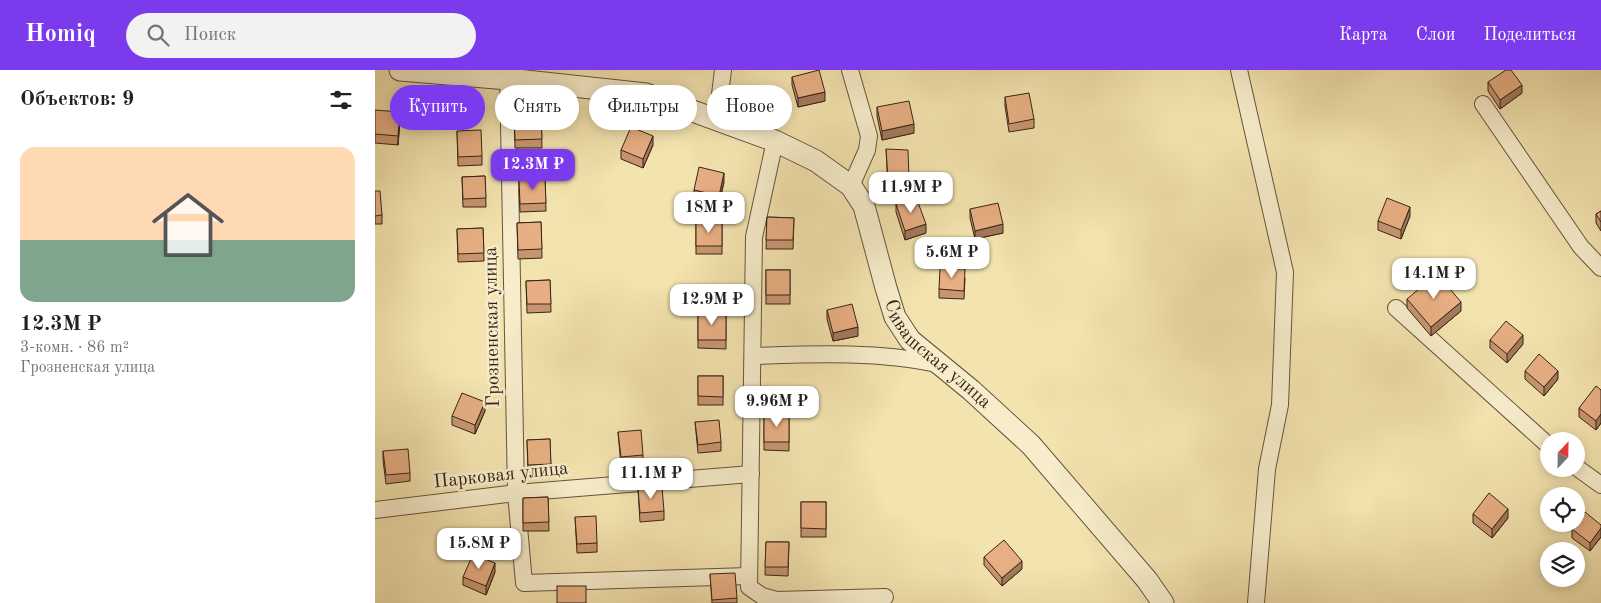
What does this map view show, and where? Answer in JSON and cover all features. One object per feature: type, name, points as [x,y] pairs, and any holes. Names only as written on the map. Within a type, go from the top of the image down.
[{"type":"street","name":"Сивашская улица","points":[[400,70],[508,74],[647,94],[707,115]]},
{"type":"street","points":[[721,85],[723,70]]},
{"type":"street","points":[[850,70],[869,136],[867,150],[851,186]]},
{"type":"street","points":[[1239,70],[1285,272],[1280,406],[1267,469],[1256,603]]},
{"type":"street","name":"Грозненская улица","points":[[508,74],[516,493],[524,583],[749,576]]},
{"type":"street","points":[[1483,104],[1581,247],[1601,268]]},
{"type":"street","name":"Сивашская улица","points":[[746,130],[775,141],[816,161],[851,186],[864,206],[895,317],[911,340],[937,364],[971,390],[1031,445],[1147,580],[1158,601]]},
{"type":"street","points":[[775,141],[754,237],[749,587],[762,596],[777,600],[885,597]]},
{"type":"street","points":[[1396,308],[1540,438]]},
{"type":"street","points":[[753,356],[808,354],[909,358],[937,364]]},
{"type":"street","points":[[1585,473],[1601,485]]},
{"type":"street","name":"Парковая улица","points":[[375,510],[516,493],[751,474]]},
{"type":"building","points":[[819,70],[825,92],[798,98],[792,77]]},
{"type":"building","points":[[1506,70],[1511,70],[1522,85],[1500,100],[1488,82]]},
{"type":"building","points":[[1029,93],[1034,119],[1009,124],[1005,97]]},
{"type":"building","points":[[909,101],[914,124],[882,131],[877,107]]},
{"type":"building","points":[[375,110],[390,111],[390,130],[398,130],[398,136],[375,134]]},
{"type":"building","points":[[481,130],[482,156],[458,157],[457,131]]},
{"type":"building","points":[[515,130],[542,130],[542,139],[515,140]]},
{"type":"building","points":[[630,130],[638,130],[653,136],[643,159],[621,150]]},
{"type":"building","points":[[886,149],[908,150],[909,179],[888,179]]},
{"type":"building","points":[[699,167],[724,173],[719,196],[694,190]]},
{"type":"building","points":[[485,176],[486,198],[463,199],[462,177]]},
{"type":"building","points":[[545,179],[546,203],[520,204],[519,180]]},
{"type":"building","points":[[375,191],[380,191],[382,215],[375,216]]},
{"type":"building","points":[[916,197],[926,224],[905,231],[896,204]]},
{"type":"building","points":[[1387,198],[1410,207],[1401,230],[1378,221]]},
{"type":"building","points":[[998,203],[1003,224],[975,231],[970,209]]},
{"type":"building","points":[[1601,211],[1601,222],[1596,214]]},
{"type":"building","points":[[767,217],[794,218],[793,240],[766,240]]},
{"type":"building","points":[[541,222],[542,249],[518,250],[517,223]]},
{"type":"building","points":[[696,222],[722,222],[722,246],[696,246]]},
{"type":"building","points":[[483,228],[484,253],[458,254],[457,229]]},
{"type":"building","points":[[940,268],[965,269],[964,291],[939,289]]},
{"type":"building","points":[[766,270],[790,270],[790,295],[766,295]]},
{"type":"building","points":[[1437,274],[1461,302],[1431,327],[1407,299]]},
{"type":"building","points":[[550,280],[551,304],[527,304],[526,281]]},
{"type":"building","points":[[852,304],[858,327],[833,333],[827,310]]},
{"type":"building","points":[[698,313],[726,313],[726,340],[698,340]]},
{"type":"building","points":[[1506,321],[1523,335],[1507,354],[1490,340]]},
{"type":"building","points":[[1539,354],[1558,371],[1544,387],[1525,371]]},
{"type":"building","points":[[698,376],[723,376],[723,397],[698,396]]},
{"type":"building","points":[[1596,386],[1601,390],[1601,414],[1596,421],[1579,408]]},
{"type":"building","points":[[462,393],[485,402],[475,425],[452,416]]},
{"type":"building","points":[[764,415],[789,415],[789,442],[764,442]]},
{"type":"building","points":[[719,420],[721,442],[698,445],[695,422]]},
{"type":"building","points":[[641,430],[643,455],[621,457],[618,432]]},
{"type":"building","points":[[550,439],[551,464],[528,465],[527,440]]},
{"type":"building","points":[[408,449],[410,473],[386,475],[383,451]]},
{"type":"building","points":[[662,487],[664,511],[640,513],[638,489]]},
{"type":"building","points":[[1489,493],[1508,509],[1492,529],[1473,514]]},
{"type":"building","points":[[548,497],[549,522],[523,523],[523,498]]},
{"type":"building","points":[[801,502],[826,502],[826,529],[801,528]]},
{"type":"building","points":[[1585,512],[1601,525],[1601,528],[1590,543],[1576,532],[1585,532]]},
{"type":"building","points":[[596,516],[597,543],[577,544],[575,517]]},
{"type":"building","points":[[1004,540],[1022,561],[1002,578],[984,557]]},
{"type":"building","points":[[766,542],[789,542],[788,567],[765,567]]},
{"type":"building","points":[[473,554],[495,563],[486,586],[463,577]]},
{"type":"building","points":[[735,573],[737,598],[712,600],[710,574]]},
{"type":"building","points":[[557,586],[586,586],[586,603],[557,603]]}]
